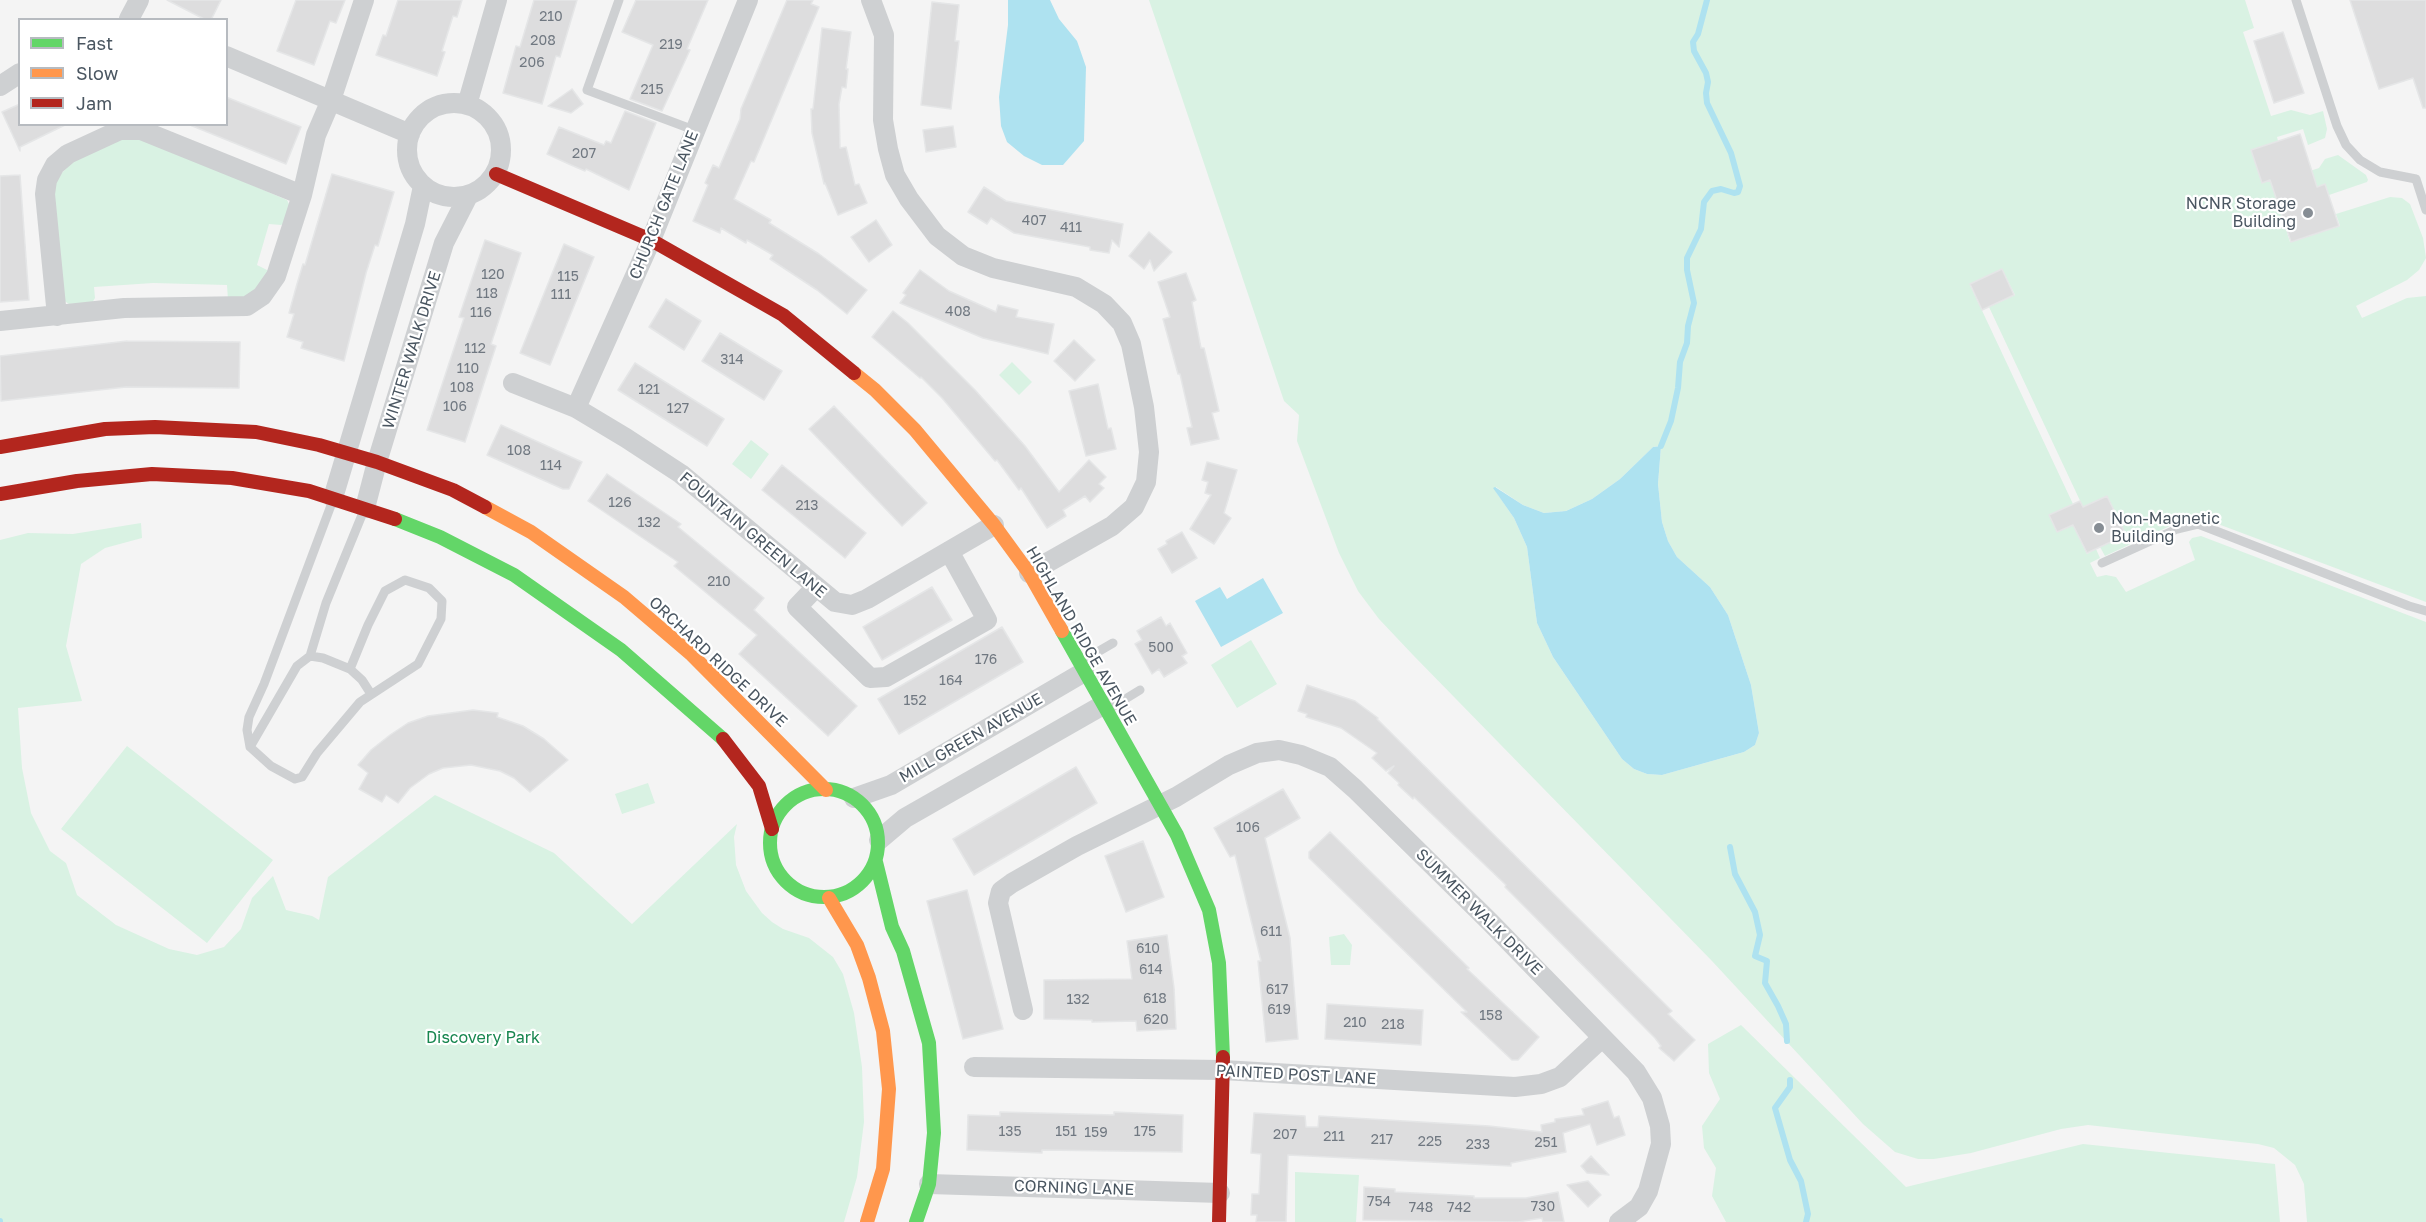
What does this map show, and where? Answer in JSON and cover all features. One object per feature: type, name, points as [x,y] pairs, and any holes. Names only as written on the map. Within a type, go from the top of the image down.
[{"type":"street","points":[[130,18],[139,0]]},
{"type":"street","points":[[0,321],[124,308],[247,306],[262,297],[276,276],[302,195],[316,135],[331,100],[364,0]]},
{"type":"street","points":[[467,105],[497,0]]},
{"type":"street","name":"CHURCH GATE LANE","points":[[576,408],[651,240],[748,0]]},
{"type":"street","points":[[871,0],[884,35],[884,120],[888,149],[895,175],[909,199],[937,236],[963,256],[993,268],[1076,287],[1104,304],[1122,323],[1131,344],[1144,407],[1149,452],[1146,482],[1134,507],[1112,526],[1029,573]]},
{"type":"street","points":[[228,57],[410,134]]},
{"type":"street","points":[[0,86],[18,74]]},
{"type":"street","points":[[445,104],[467,105],[485,113],[498,133],[501,159],[496,174],[486,185],[468,196],[448,198],[433,193],[414,177],[407,158],[410,134],[415,123],[428,111],[445,104]]},
{"type":"street","points":[[57,316],[45,194],[55,165],[68,154],[120,130],[141,130],[302,195]]},
{"type":"street","name":"HIGHLAND RIDGE AVENUE","points":[[496,174],[651,240],[783,315],[830,352],[915,430],[994,525],[1029,573],[1161,805],[1193,869],[1209,910],[1219,963],[1223,1070],[1219,1222]]},
{"type":"street","name":"WINTER WALK DRIVE","points":[[333,498],[415,224],[423,186]]},
{"type":"street","name":"WINTER WALK DRIVE","points":[[365,508],[444,243],[468,196]]},
{"type":"street","name":"FOUNTAIN GREEN LANE","points":[[513,382],[576,408],[681,474],[835,602],[852,604],[867,599],[994,525]]},
{"type":"street","name":"ORCHARD RIDGE DRIVE","points":[[0,447],[105,429],[155,427],[256,432],[298,440],[377,462],[453,490],[531,532],[607,584],[692,655],[826,790]]},
{"type":"street","points":[[0,494],[77,481],[152,474],[232,478],[309,490],[365,508],[440,537],[514,575],[621,650],[726,742],[759,786],[772,829]]},
{"type":"street","points":[[816,587],[797,607],[870,678],[886,677],[987,620],[949,551]]},
{"type":"street","name":"MILL GREEN AVENUE","points":[[854,798],[883,789],[1081,667]]},
{"type":"street","points":[[879,840],[905,818],[1105,707]]},
{"type":"street","name":"SUMMER WALK DRIVE","points":[[1023,1010],[998,903],[1001,891],[1077,846],[1161,805],[1229,765],[1257,753],[1279,750],[1301,755],[1330,767],[1490,922],[1636,1072],[1652,1098],[1660,1126],[1661,1144],[1648,1191],[1639,1207],[1619,1222]]},
{"type":"street","points":[[810,790],[836,790],[854,798],[872,815],[879,840],[876,862],[867,878],[850,892],[829,898],[814,897],[799,892],[787,883],[773,862],[770,847],[772,829],[782,808],[793,798],[810,790]]},
{"type":"street","points":[[876,862],[892,927],[903,951],[928,1043],[934,1133],[929,1184],[916,1222]]},
{"type":"street","points":[[829,898],[857,945],[869,978],[883,1031],[889,1089],[883,1169],[867,1222]]},
{"type":"street","name":"PAINTED POST LANE","points":[[974,1067],[1223,1070],[1515,1087],[1541,1084],[1560,1077],[1602,1038]]},
{"type":"street","name":"CORNING LANE","points":[[929,1184],[1220,1193]]},
{"type":"lane","points":[[619,0],[587,90],[694,130]]},
{"type":"lane","points":[[2296,0],[2337,126],[2346,145],[2360,160],[2380,172],[2416,179],[2426,210]]},
{"type":"lane","points":[[333,498],[264,684],[249,717],[247,730],[250,747],[271,766],[295,779],[302,777],[343,720],[360,702],[418,664],[441,619],[442,601],[429,588],[405,580],[385,591],[350,669]]},
{"type":"lane","points":[[250,747],[297,666],[310,656],[326,603],[365,508]]},
{"type":"lane","points":[[2102,563],[2177,529],[2198,524],[2409,606],[2426,610]]},
{"type":"lane","points":[[1081,667],[1113,643]]},
{"type":"lane","points":[[310,656],[323,658],[350,669],[362,680],[371,694]]},
{"type":"lane","points":[[1105,707],[1140,690]]},
{"type":"green space","points":[[1149,0],[2245,0],[2254,28],[2243,32],[2271,116],[2291,110],[2310,115],[2323,111],[2327,129],[2325,138],[2308,145],[2303,129],[2277,137],[2278,141],[2251,150],[2262,183],[2299,171],[2301,174],[2319,168],[2325,159],[2338,155],[2366,175],[2368,180],[2329,195],[2325,184],[2277,200],[2290,242],[2340,226],[2336,214],[2390,197],[2402,198],[2410,204],[2423,238],[2426,258],[2419,270],[2407,280],[2356,306],[2362,318],[2407,298],[2426,296],[2426,602],[2202,518],[2185,519],[2105,556],[2100,547],[2125,535],[2107,496],[2083,507],[1989,307],[2015,295],[2002,269],[1970,285],[2073,504],[2049,515],[2057,532],[2073,525],[2087,554],[2096,549],[2100,558],[2090,563],[2097,577],[2106,575],[2116,577],[2126,592],[2195,560],[2189,542],[2192,538],[2201,536],[2426,622],[2426,1222],[2307,1222],[2304,1184],[2295,1165],[2274,1148],[2258,1144],[2088,1125],[2061,1129],[1971,1153],[1934,1159],[1918,1159],[1895,1152],[1863,1124],[1712,961],[1379,619],[1358,591],[1339,553],[1297,441],[1299,415],[1284,401]],"holes":[[[1661,446],[1658,484],[1662,522],[1668,541],[1677,557],[1710,587],[1728,615],[1751,685],[1759,733],[1755,745],[1744,752],[1662,775],[1647,774],[1634,769],[1622,759],[1553,657],[1537,623],[1527,547],[1514,518],[1496,492],[1496,487],[1523,505],[1544,513],[1566,511],[1592,499],[1620,479],[1653,447]]]},
{"type":"green space","points":[[139,137],[287,200],[290,206],[285,223],[269,224],[257,265],[269,271],[269,275],[248,296],[228,300],[227,285],[153,283],[94,287],[95,298],[92,303],[69,304],[63,300],[54,190],[58,177],[73,161],[119,140]]},
{"type":"green space","points":[[1012,362],[1032,382],[1019,395],[999,375]]},
{"type":"green space","points":[[751,440],[769,454],[751,479],[732,464]]},
{"type":"green space","name":"Discovery Park","points":[[141,523],[142,538],[105,548],[81,564],[66,646],[82,701],[18,708],[22,768],[31,813],[50,851],[66,863],[77,895],[116,925],[169,949],[197,955],[224,947],[241,929],[252,898],[273,876],[286,910],[319,920],[328,877],[435,795],[554,853],[632,924],[737,824],[734,837],[736,865],[746,891],[762,913],[772,922],[783,929],[809,938],[833,957],[843,974],[854,1013],[862,1067],[864,1122],[857,1177],[844,1222],[0,1222],[0,540],[28,533],[73,534]]},
{"type":"green space","points":[[1251,640],[1277,684],[1237,708],[1211,665]]},
{"type":"green space","points":[[127,746],[273,860],[207,943],[61,829]]},
{"type":"green space","points":[[648,783],[655,803],[622,814],[615,794]]},
{"type":"green space","points":[[1344,934],[1352,945],[1350,965],[1331,965],[1329,937]]},
{"type":"green space","points":[[1741,1025],[1906,1187],[2083,1144],[2275,1164],[2280,1222],[1726,1222],[1712,1196],[1716,1168],[1704,1148],[1702,1126],[1720,1099],[1709,1073],[1708,1044]]},
{"type":"green space","points":[[1295,1172],[1359,1175],[1356,1222],[1295,1222]]},
{"type":"water","points":[[1008,0],[1050,0],[1059,19],[1077,41],[1086,67],[1084,141],[1063,165],[1042,165],[1024,156],[1007,142],[1001,126],[999,97],[1008,25]]},
{"type":"water","points":[[1661,446],[1658,484],[1662,522],[1668,541],[1677,557],[1710,587],[1728,615],[1751,685],[1759,733],[1755,745],[1744,752],[1662,775],[1647,774],[1634,769],[1622,759],[1553,657],[1537,623],[1527,547],[1514,518],[1493,488],[1495,487],[1523,505],[1544,513],[1566,511],[1592,499],[1620,479],[1653,447]]},
{"type":"water","points":[[1263,578],[1283,613],[1221,647],[1195,601],[1220,587],[1227,599]]},
{"type":"building","points":[[167,0],[221,0],[212,18],[202,18]]},
{"type":"building","points":[[296,0],[345,0],[336,23],[330,21],[314,65],[277,51]]},
{"type":"building","points":[[398,0],[462,0],[457,17],[453,16],[437,76],[376,55],[383,35],[386,36]]},
{"type":"building","points":[[534,0],[577,0],[560,57],[556,56],[542,104],[503,93],[516,46],[520,47]]},
{"type":"building","points":[[636,0],[708,0],[687,49],[690,50],[662,111],[630,99],[653,45],[622,32]]},
{"type":"building","points":[[787,0],[813,0],[811,4],[819,7],[754,162],[751,161],[734,199],[771,220],[769,223],[819,254],[867,290],[847,314],[817,290],[770,259],[773,255],[721,228],[720,233],[693,221],[708,185],[705,183],[713,165],[719,168]]},
{"type":"building","points":[[2350,0],[2426,0],[2426,108],[2423,108],[2413,78],[2379,89]]},
{"type":"building","points":[[932,2],[959,5],[955,41],[959,41],[951,109],[921,105]]},
{"type":"building","points":[[822,28],[851,32],[846,88],[842,87],[839,104],[840,148],[846,147],[855,185],[859,184],[867,203],[838,215],[824,184],[812,133],[811,109],[813,109]]},
{"type":"building","points":[[2283,32],[2304,93],[2274,103],[2254,41]]},
{"type":"building","points":[[572,89],[583,104],[571,113],[548,106]]},
{"type":"building","points":[[228,98],[301,127],[286,164],[192,126],[228,126]]},
{"type":"building","points":[[18,105],[18,126],[63,126],[20,147],[20,151],[2,112]]},
{"type":"building","points":[[625,111],[656,123],[629,190],[586,169],[585,171],[547,154],[559,127],[604,145],[606,141],[611,143]]},
{"type":"building","points":[[953,126],[956,147],[926,152],[923,130]]},
{"type":"building","points":[[2300,134],[2317,187],[2325,184],[2339,226],[2291,242],[2270,180],[2262,183],[2251,150]]},
{"type":"building","points":[[332,174],[394,192],[378,246],[375,245],[366,273],[344,361],[301,348],[303,342],[287,337],[294,314],[289,313],[297,284],[303,264],[305,265]]},
{"type":"building","points":[[20,175],[29,300],[0,302],[0,176]]},
{"type":"building","points":[[984,187],[1006,201],[1123,224],[1119,247],[1112,240],[1109,253],[1090,250],[1090,247],[1014,233],[991,218],[987,224],[968,212]]},
{"type":"building","points":[[876,220],[892,245],[869,262],[851,237]]},
{"type":"building","points":[[1149,232],[1172,252],[1154,271],[1150,260],[1144,269],[1129,256]]},
{"type":"building","points":[[485,240],[521,253],[491,344],[496,346],[465,442],[427,430],[464,318],[459,317]]},
{"type":"building","points":[[564,244],[594,257],[550,365],[520,353]]},
{"type":"building","points":[[2002,269],[2014,295],[1982,310],[1970,284]]},
{"type":"building","points":[[920,270],[949,291],[996,312],[998,305],[1018,310],[1016,317],[1054,324],[1048,354],[983,338],[900,303],[906,295],[903,293]]},
{"type":"building","points":[[1186,273],[1196,300],[1192,302],[1201,348],[1204,348],[1219,411],[1212,413],[1219,439],[1191,445],[1187,428],[1192,427],[1180,374],[1178,374],[1163,319],[1170,317],[1158,282]]},
{"type":"building","points":[[666,299],[701,321],[684,350],[649,327]]},
{"type":"building","points":[[893,311],[975,390],[1025,446],[1059,492],[1089,460],[1106,477],[1099,484],[1104,488],[1090,502],[1085,496],[1063,510],[1066,516],[1047,528],[1021,488],[1019,490],[997,460],[995,461],[942,398],[921,377],[872,337]]},
{"type":"building","points":[[720,333],[782,371],[764,400],[702,361]]},
{"type":"building","points":[[1074,340],[1095,360],[1075,381],[1054,361]]},
{"type":"building","points":[[127,341],[240,342],[239,388],[126,387],[1,401],[0,356]]},
{"type":"building","points":[[635,363],[724,419],[707,446],[618,390]]},
{"type":"building","points":[[1098,384],[1108,429],[1111,428],[1116,449],[1086,456],[1069,391]]},
{"type":"building","points":[[834,406],[927,503],[902,526],[809,429]]},
{"type":"building","points":[[501,425],[582,462],[569,489],[563,489],[487,455]]},
{"type":"building","points":[[1207,462],[1237,470],[1224,513],[1231,518],[1214,544],[1190,529],[1211,495],[1205,493],[1208,482],[1202,480]]},
{"type":"building","points":[[782,465],[866,533],[845,558],[762,490]]},
{"type":"building","points":[[607,474],[681,524],[678,527],[764,598],[754,610],[857,706],[828,736],[739,654],[757,635],[674,566],[678,562],[588,501]]},
{"type":"building","name":"Non-Magnetic Building","points":[[2107,496],[2126,535],[2087,553],[2073,525],[2057,532],[2049,515],[2080,501],[2083,507]]},
{"type":"building","points":[[1182,532],[1197,558],[1172,573],[1158,549],[1167,544],[1166,541]]},
{"type":"building","points":[[932,587],[952,620],[882,660],[863,627]]},
{"type":"building","points":[[1161,617],[1166,626],[1170,623],[1187,653],[1182,656],[1187,663],[1164,677],[1159,669],[1152,674],[1135,644],[1142,640],[1137,631]]},
{"type":"building","points":[[1002,627],[1023,662],[899,734],[878,699]]},
{"type":"building","points":[[1307,685],[1355,701],[1378,718],[1672,1011],[1668,1014],[1695,1040],[1674,1061],[1659,1048],[1661,1046],[1655,1038],[1505,887],[1506,885],[1414,797],[1413,799],[1398,785],[1399,783],[1388,773],[1394,766],[1386,771],[1372,758],[1377,753],[1341,728],[1306,717],[1307,714],[1298,711]]},
{"type":"building","points":[[473,710],[498,713],[497,717],[523,726],[544,739],[568,760],[530,792],[514,778],[500,771],[471,765],[443,768],[429,774],[410,788],[398,803],[386,795],[382,802],[359,789],[368,773],[358,765],[371,750],[390,735],[408,723],[428,716]]},
{"type":"building","points":[[1076,767],[1097,803],[974,875],[953,839]]},
{"type":"building","points":[[1283,789],[1300,818],[1265,838],[1290,938],[1298,1039],[1266,1042],[1258,961],[1261,961],[1235,855],[1230,857],[1214,828]]},
{"type":"building","points":[[1330,832],[1469,968],[1467,969],[1539,1037],[1518,1060],[1512,1060],[1461,1012],[1467,1012],[1309,858],[1309,852]]},
{"type":"building","points":[[1143,841],[1164,897],[1126,912],[1105,856]]},
{"type":"building","points":[[967,890],[1003,1029],[963,1039],[927,901]]},
{"type":"building","points":[[1167,935],[1174,988],[1176,1029],[1137,1031],[1136,1021],[1092,1022],[1092,1020],[1044,1019],[1044,980],[1132,979],[1127,941]]},
{"type":"building","points":[[1327,1004],[1423,1010],[1421,1045],[1325,1039]]},
{"type":"building","points":[[1608,1101],[1614,1118],[1619,1116],[1625,1135],[1597,1145],[1590,1124],[1563,1133],[1566,1152],[1511,1163],[1511,1166],[1288,1155],[1286,1222],[1256,1222],[1257,1215],[1251,1215],[1252,1194],[1259,1194],[1261,1154],[1251,1153],[1254,1113],[1305,1116],[1306,1127],[1318,1127],[1319,1116],[1489,1126],[1542,1132],[1541,1125],[1555,1122],[1555,1119],[1584,1115],[1582,1109]]},
{"type":"building","points":[[1000,1112],[1114,1115],[1114,1112],[1183,1115],[1182,1152],[1042,1150],[1042,1153],[967,1150],[968,1115],[1000,1116]]},
{"type":"building","points":[[1591,1156],[1609,1175],[1587,1173],[1581,1166]]},
{"type":"building","points":[[1588,1181],[1601,1195],[1588,1207],[1567,1185]]},
{"type":"building","points":[[1364,1187],[1395,1189],[1395,1192],[1474,1196],[1474,1198],[1526,1198],[1558,1192],[1564,1222],[1543,1222],[1542,1218],[1518,1222],[1363,1220]]},
{"type":"waterway","points":[[1661,446],[1671,421],[1678,388],[1680,362],[1687,343],[1688,326],[1694,303],[1687,270],[1687,258],[1701,229],[1704,202],[1712,191],[1721,189],[1734,193],[1738,192],[1740,186],[1731,153],[1707,103],[1706,73],[1694,51],[1693,42],[1698,34],[1707,0]]},
{"type":"waterway","points":[[1730,847],[1735,874],[1755,912],[1760,935],[1755,956],[1767,961],[1765,983],[1786,1024],[1787,1041]]},
{"type":"waterway","points":[[1790,1080],[1790,1087],[1775,1108],[1790,1160],[1801,1181],[1808,1214],[1806,1222]]},
{"type":"traffic: fast","points":[[395,519],[440,537],[514,575],[621,650],[723,739]]},
{"type":"traffic: fast","points":[[1062,631],[1177,835],[1209,910],[1219,963],[1223,1057]]},
{"type":"traffic: fast","points":[[824,789],[845,793],[862,805],[874,822],[878,843],[874,864],[862,881],[845,893],[824,897],[803,893],[786,881],[774,864],[770,843],[774,822],[786,805],[803,793],[824,789]]},
{"type":"traffic: fast","points":[[876,862],[892,927],[903,951],[929,1043],[934,1133],[929,1184],[916,1222]]},
{"type":"traffic: slow","points":[[854,373],[875,390],[915,430],[994,525],[1029,573],[1062,631]]},
{"type":"traffic: slow","points":[[485,507],[531,532],[624,597],[692,655],[826,790]]},
{"type":"traffic: slow","points":[[829,898],[857,945],[869,978],[883,1031],[889,1089],[883,1169],[867,1222]]},
{"type":"traffic: jam","points":[[496,174],[651,240],[783,315],[854,373]]},
{"type":"traffic: jam","points":[[0,447],[105,429],[155,427],[256,432],[319,445],[377,462],[453,490],[485,507]]},
{"type":"traffic: jam","points":[[0,494],[77,481],[152,474],[232,478],[309,491],[395,519]]},
{"type":"traffic: jam","points":[[723,739],[759,786],[772,829]]},
{"type":"traffic: jam","points":[[1219,1222],[1223,1057]]},
{"type":"place","name":"NCNR Storage Building","points":[[2308,213]]},
{"type":"place","name":"Non-Magnetic Building","points":[[2099,528]]}]
